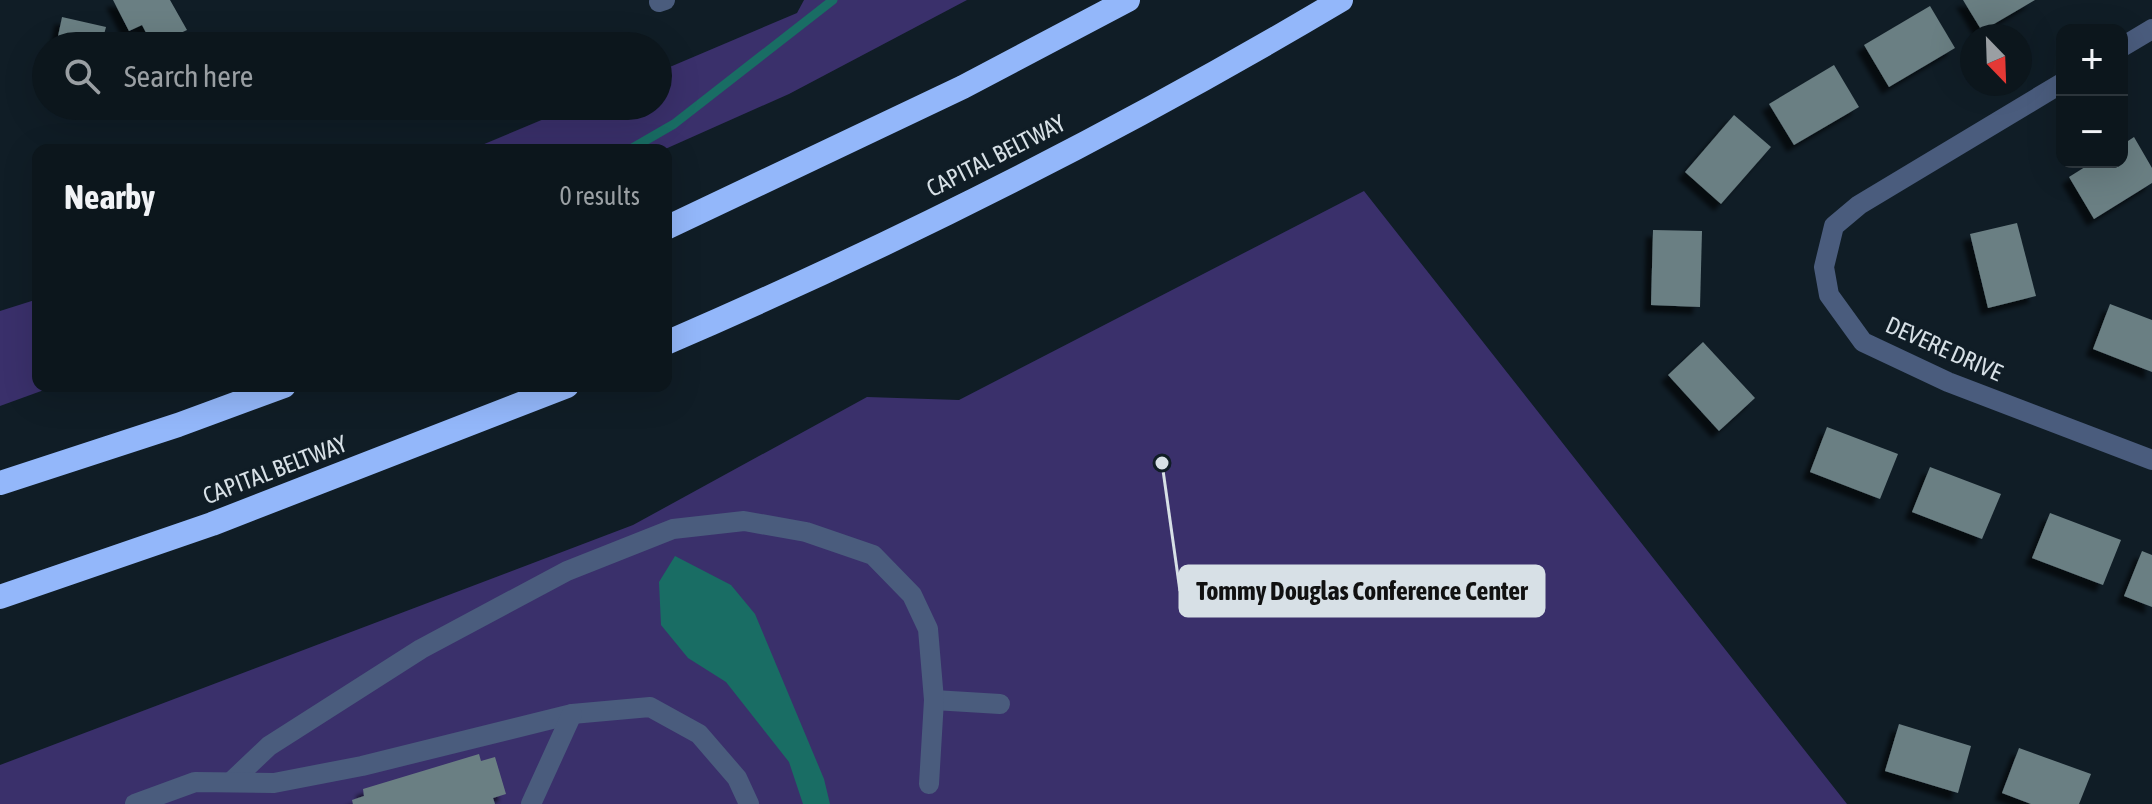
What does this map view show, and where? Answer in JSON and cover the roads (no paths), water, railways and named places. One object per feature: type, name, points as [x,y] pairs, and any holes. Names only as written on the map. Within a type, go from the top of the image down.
[{"type":"highway","points":[[672,225],[963,87],[1128,0]]},
{"type":"highway","name":"CAPITAL BELTWAY","points":[[672,340],[1010,182],[1154,106],[1341,0]]},
{"type":"highway","points":[[0,482],[178,425],[268,392]]},
{"type":"highway","name":"CAPITAL BELTWAY","points":[[0,597],[212,524],[552,392]]},
{"type":"street","points":[[2128,43],[2152,29]]},
{"type":"street","name":"DEVERE DRIVE","points":[[2056,87],[1859,205],[1834,226],[1824,267],[1829,295],[1863,342],[1948,382],[2152,460]]},
{"type":"street","points":[[231,782],[269,746],[421,649],[567,571],[673,529],[744,521],[806,532],[873,555],[912,595],[928,629],[934,700],[929,784]]},
{"type":"street","points":[[934,700],[1000,704]]},
{"type":"street","points":[[135,804],[195,782],[274,783],[362,766],[572,714],[650,707],[699,734],[737,778],[749,804]]},
{"type":"street","points":[[531,804],[572,714]]},
{"type":"waterway","points":[[639,144],[674,124],[833,0]]},
{"type":"place","name":"Tommy Douglas Conference Center","points":[[1162,463]]}]
